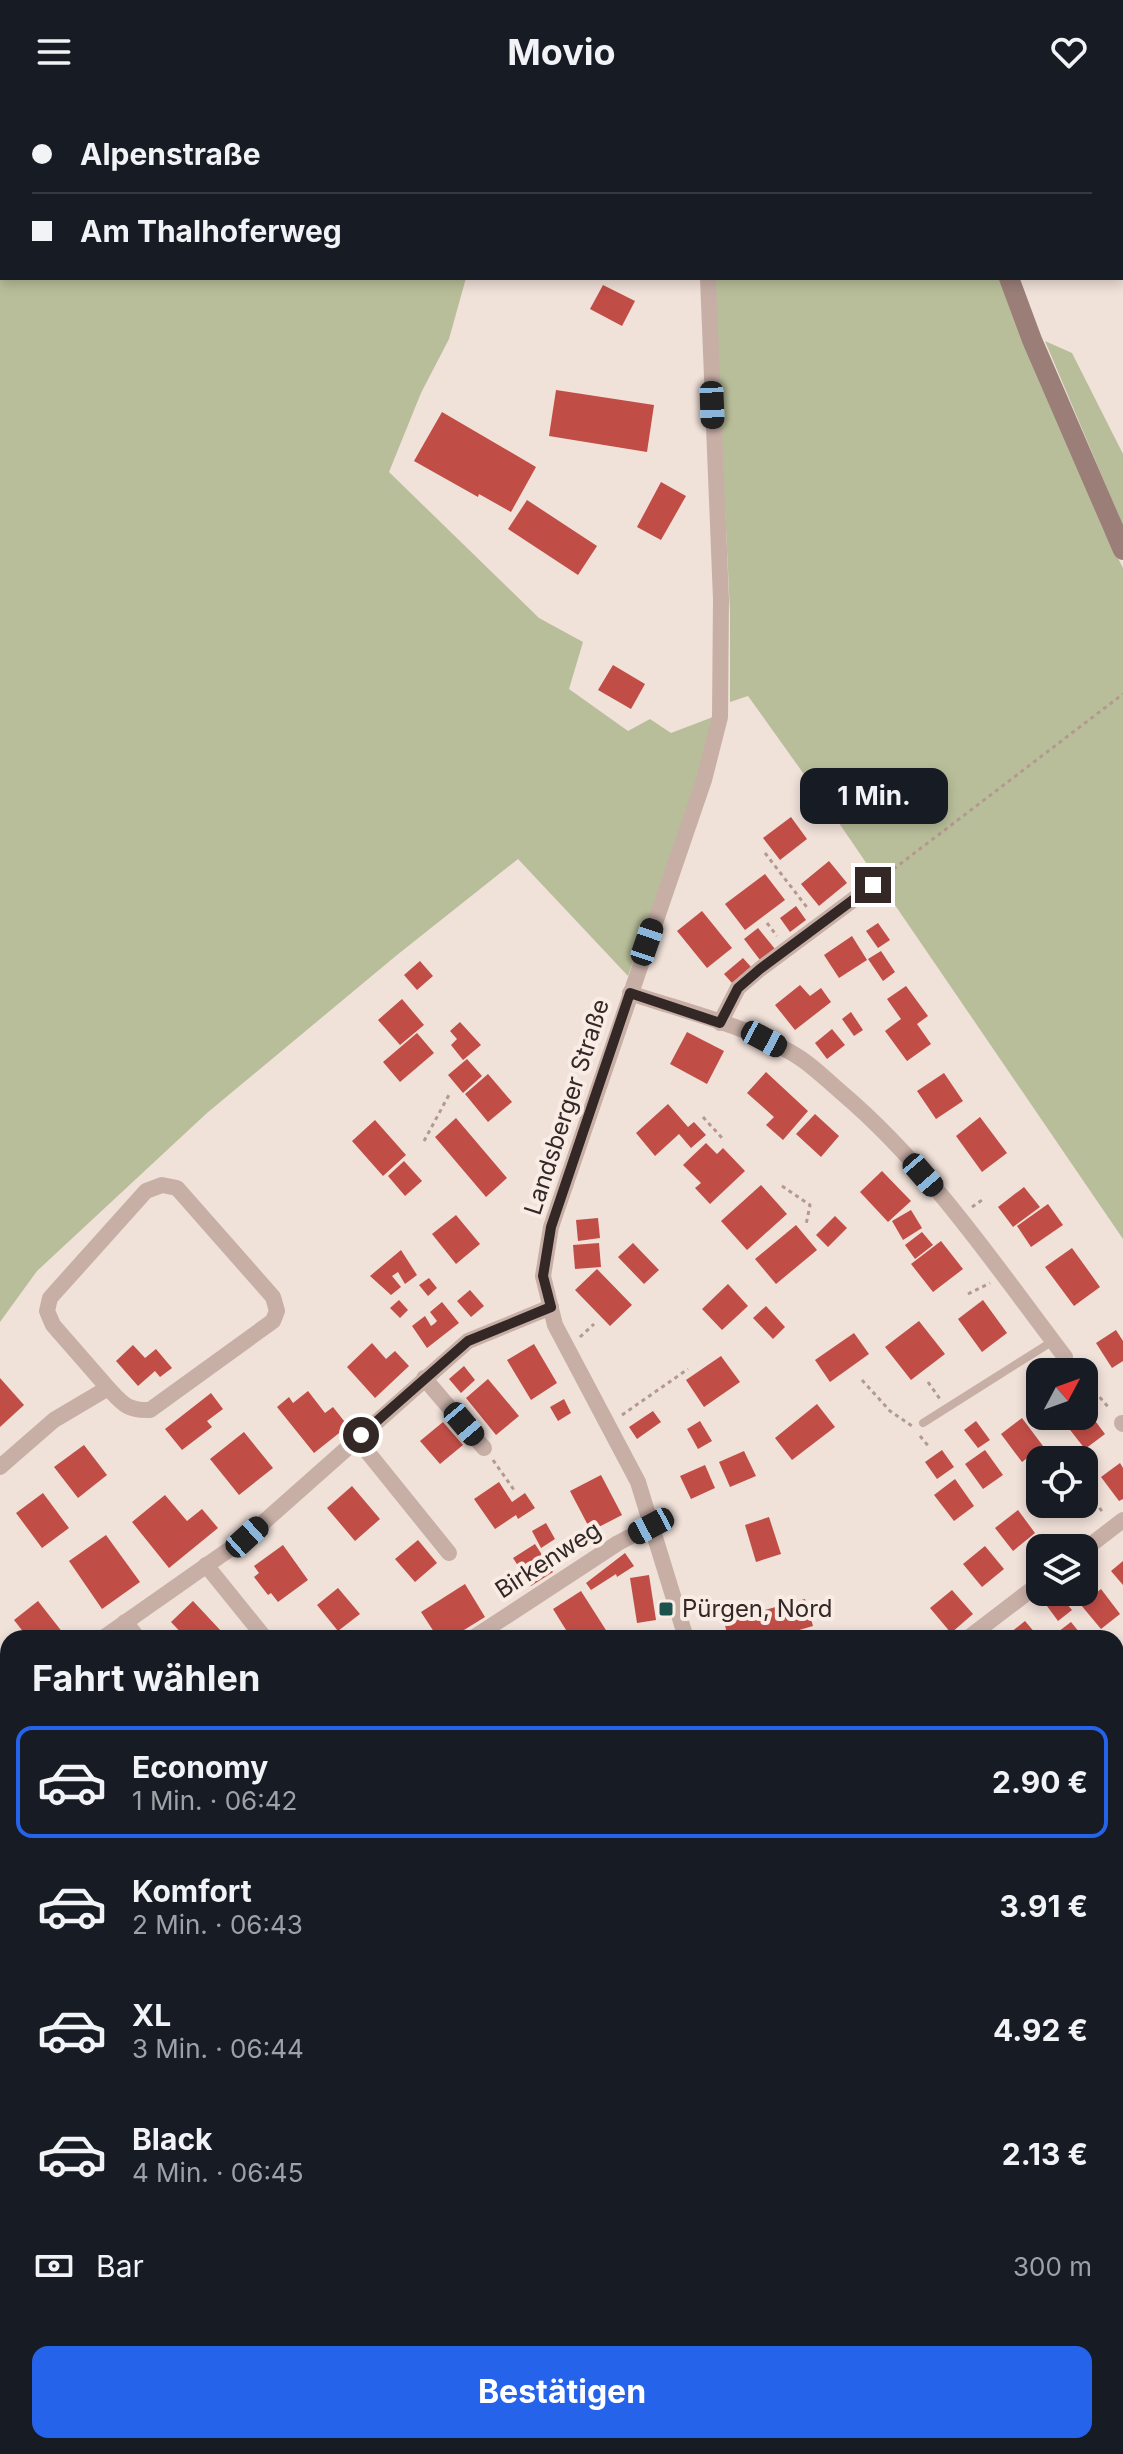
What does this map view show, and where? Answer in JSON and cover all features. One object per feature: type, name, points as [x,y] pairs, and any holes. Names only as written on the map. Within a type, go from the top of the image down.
[{"type":"main road","points":[[1010,280],[1032,340],[1123,550]]},
{"type":"street","name":"Landsberger Straße","points":[[684,1630],[638,1482],[555,1325],[543,1276],[551,1227],[704,780],[720,717],[721,599],[708,280]]},
{"type":"street","points":[[720,1023],[738,988],[873,885]]},
{"type":"street","points":[[630,993],[764,1039],[799,1058],[878,1124],[945,1201],[1065,1357]]},
{"type":"street","points":[[162,1185],[177,1188],[273,1297],[277,1311],[273,1321],[150,1410],[136,1411],[124,1406],[108,1388],[53,1325],[47,1311],[50,1298],[146,1191],[162,1185]]},
{"type":"street","points":[[114,1630],[247,1537],[468,1341],[551,1307]]},
{"type":"street","points":[[424,1378],[484,1448]]},
{"type":"street","points":[[0,1467],[54,1420],[108,1388]]},
{"type":"street","points":[[357,1439],[449,1553]]},
{"type":"street","points":[[1098,1539],[1118,1524]]},
{"type":"street","name":"Birkenweg","points":[[485,1630],[618,1543],[651,1526]]},
{"type":"street","points":[[206,1565],[259,1630]]},
{"type":"street","points":[[978,1630],[1026,1594]]},
{"type":"street","points":[[125,1622],[132,1630]]},
{"type":"lane","points":[[923,1423],[1053,1341]]},
{"type":"path","points":[[873,885],[1123,694]]},
{"type":"path","points":[[765,853],[819,924]]},
{"type":"path","points":[[424,1141],[450,1093]]},
{"type":"path","points":[[703,1117],[722,1138]]},
{"type":"path","points":[[782,1186],[810,1205],[806,1225]]},
{"type":"path","points":[[968,1294],[1003,1276]]},
{"type":"path","points":[[608,1425],[688,1369]]},
{"type":"path","points":[[862,1380],[890,1411],[912,1427]]},
{"type":"path","points":[[928,1382],[946,1409]]},
{"type":"path","points":[[1098,1395],[1123,1424]]},
{"type":"path","points":[[484,1448],[514,1490]]},
{"type":"path","points":[[1098,1503],[1118,1524]]},
{"type":"green space","points":[[0,280],[465,280],[449,339],[421,393],[389,472],[539,618],[583,642],[569,689],[628,731],[650,719],[671,733],[713,717],[699,778],[628,976],[518,859],[207,1113],[37,1271],[0,1322]]},
{"type":"green space","points":[[714,280],[1003,280],[1103,529],[1123,568],[1123,1239],[841,826],[748,696],[730,702],[730,612]]},
{"type":"green space","points":[[1045,341],[1072,353],[1123,454],[1123,526]]},
{"type":"building","points":[[603,285],[635,301],[622,326],[590,309]]},
{"type":"building","points":[[556,390],[654,405],[647,452],[549,436]]},
{"type":"building","points":[[442,412],[536,467],[511,512],[414,461]]},
{"type":"building","points":[[661,482],[686,496],[661,540],[637,527]]},
{"type":"building","points":[[527,500],[597,546],[578,575],[508,529]]},
{"type":"building","points":[[613,665],[645,684],[631,709],[598,690]]},
{"type":"building","points":[[791,817],[807,839],[780,860],[763,838]]},
{"type":"building","points":[[829,861],[847,883],[819,906],[801,884]]},
{"type":"building","points":[[765,874],[785,900],[745,930],[725,904]]},
{"type":"building","points":[[796,906],[806,920],[790,932],[780,918]]},
{"type":"building","points":[[702,911],[732,948],[707,968],[677,931]]},
{"type":"building","points":[[878,923],[890,940],[878,948],[866,931]]},
{"type":"building","points":[[758,928],[775,949],[760,960],[744,939]]},
{"type":"building","points":[[852,936],[867,960],[839,978],[824,955]]},
{"type":"building","points":[[881,951],[895,972],[883,981],[868,959]]},
{"type":"building","points":[[743,958],[751,967],[732,983],[724,974]]},
{"type":"building","points":[[420,961],[433,976],[417,990],[404,975]]},
{"type":"building","points":[[800,985],[810,996],[821,988],[831,1002],[795,1030],[775,1005]]},
{"type":"building","points":[[906,986],[928,1016],[917,1024],[931,1044],[907,1061],[885,1031],[901,1019],[887,999]]},
{"type":"building","points":[[402,999],[424,1025],[400,1045],[378,1020]]},
{"type":"building","points":[[851,1012],[863,1030],[854,1036],[842,1019]]},
{"type":"building","points":[[460,1022],[481,1045],[463,1060],[451,1045],[457,1039],[450,1031]]},
{"type":"building","points":[[832,1029],[845,1045],[827,1059],[815,1043]]},
{"type":"building","points":[[687,1032],[724,1051],[707,1084],[670,1064]]},
{"type":"building","points":[[417,1033],[434,1053],[400,1082],[383,1062]]},
{"type":"building","points":[[467,1059],[482,1076],[463,1093],[448,1075]]},
{"type":"building","points":[[766,1072],[808,1111],[783,1140],[766,1125],[774,1117],[747,1093]]},
{"type":"building","points":[[944,1073],[963,1101],[936,1119],[917,1091]]},
{"type":"building","points":[[488,1074],[512,1102],[488,1122],[465,1094]]},
{"type":"building","points":[[668,1104],[688,1127],[694,1122],[706,1135],[691,1148],[679,1134],[655,1156],[636,1133]]},
{"type":"building","points":[[815,1114],[839,1136],[821,1157],[796,1134]]},
{"type":"building","points":[[980,1117],[1007,1153],[982,1172],[956,1136]]},
{"type":"building","points":[[456,1118],[507,1178],[486,1197],[435,1137]]},
{"type":"building","points":[[375,1120],[406,1155],[383,1176],[352,1141]]},
{"type":"building","points":[[706,1143],[717,1154],[723,1148],[745,1171],[710,1204],[695,1188],[701,1183],[683,1165]]},
{"type":"building","points":[[404,1161],[422,1181],[405,1196],[388,1176]]},
{"type":"building","points":[[882,1171],[911,1201],[888,1222],[860,1192]]},
{"type":"building","points":[[761,1185],[787,1214],[747,1250],[721,1221]]},
{"type":"building","points":[[1024,1187],[1040,1207],[1013,1227],[998,1207]]},
{"type":"building","points":[[1048,1204],[1063,1225],[1031,1247],[1017,1226]]},
{"type":"building","points":[[911,1210],[922,1228],[903,1240],[892,1221]]},
{"type":"building","points":[[456,1215],[480,1244],[456,1264],[432,1234]]},
{"type":"building","points":[[835,1216],[847,1228],[828,1247],[816,1235]]},
{"type":"building","points":[[598,1218],[600,1238],[578,1241],[576,1220]]},
{"type":"building","points":[[796,1225],[817,1250],[776,1284],[755,1259]]},
{"type":"building","points":[[922,1232],[933,1245],[915,1259],[905,1245]]},
{"type":"building","points":[[941,1241],[963,1269],[933,1292],[911,1264]]},
{"type":"building","points":[[599,1243],[601,1267],[575,1269],[573,1245]]},
{"type":"building","points":[[633,1243],[659,1270],[644,1284],[618,1257]]},
{"type":"building","points":[[1072,1248],[1100,1287],[1074,1306],[1045,1267]]},
{"type":"building","points":[[401,1250],[417,1275],[405,1284],[398,1272],[392,1276],[401,1287],[391,1295],[370,1276]]},
{"type":"building","points":[[597,1269],[632,1305],[610,1326],[575,1290]]},
{"type":"building","points":[[429,1278],[437,1288],[428,1296],[419,1285]]},
{"type":"building","points":[[728,1284],[748,1306],[722,1330],[702,1309]]},
{"type":"building","points":[[470,1290],[484,1306],[471,1317],[457,1301]]},
{"type":"building","points":[[399,1300],[408,1310],[400,1318],[390,1308]]},
{"type":"building","points":[[983,1300],[1007,1333],[982,1352],[958,1319]]},
{"type":"building","points":[[442,1302],[459,1323],[427,1348],[412,1326],[425,1316],[431,1326],[434,1324],[437,1321],[430,1312]]},
{"type":"building","points":[[766,1306],[785,1327],[773,1339],[753,1318]]},
{"type":"building","points":[[919,1321],[945,1354],[911,1380],[885,1347]]},
{"type":"building","points":[[1116,1330],[1123,1341],[1123,1361],[1112,1368],[1096,1343]]},
{"type":"building","points":[[854,1333],[869,1354],[830,1382],[815,1360]]},
{"type":"building","points":[[372,1343],[386,1359],[395,1351],[409,1366],[375,1398],[347,1367]]},
{"type":"building","points":[[534,1344],[557,1383],[531,1400],[507,1360]]},
{"type":"building","points":[[133,1345],[145,1358],[156,1349],[172,1368],[160,1377],[155,1371],[138,1386],[116,1361]]},
{"type":"building","points":[[721,1356],[740,1382],[704,1407],[686,1380]]},
{"type":"building","points":[[464,1366],[475,1380],[461,1393],[449,1379]]},
{"type":"building","points":[[0,1378],[24,1405],[0,1427]]},
{"type":"building","points":[[488,1379],[519,1416],[496,1435],[466,1398]]},
{"type":"building","points":[[308,1391],[325,1413],[333,1407],[348,1426],[314,1453],[277,1407],[289,1397],[293,1403]]},
{"type":"building","points":[[211,1393],[223,1409],[207,1421],[212,1427],[182,1450],[165,1429]]},
{"type":"building","points":[[564,1399],[571,1413],[558,1421],[550,1407]]},
{"type":"building","points":[[817,1404],[835,1427],[792,1460],[775,1438]]},
{"type":"building","points":[[653,1411],[661,1422],[637,1439],[629,1427]]},
{"type":"building","points":[[1022,1418],[1026,1430],[1031,1430],[1043,1446],[1026,1446],[1026,1459],[1022,1462],[1001,1434]]},
{"type":"building","points":[[700,1421],[712,1441],[698,1449],[687,1429]]},
{"type":"building","points":[[976,1421],[990,1440],[978,1448],[964,1430]]},
{"type":"building","points":[[443,1422],[463,1445],[440,1464],[420,1441]]},
{"type":"building","points":[[1098,1425],[1105,1434],[1089,1446],[1083,1446],[1070,1430],[1098,1430]]},
{"type":"building","points":[[244,1432],[273,1468],[239,1495],[210,1459]]},
{"type":"building","points":[[84,1445],[107,1475],[78,1498],[54,1467]]},
{"type":"building","points":[[942,1450],[954,1467],[937,1479],[925,1462]]},
{"type":"building","points":[[985,1450],[1003,1475],[983,1489],[965,1464]]},
{"type":"building","points":[[744,1451],[756,1476],[730,1487],[719,1462]]},
{"type":"building","points":[[1120,1463],[1123,1468],[1123,1499],[1119,1501],[1101,1477]]},
{"type":"building","points":[[705,1465],[715,1488],[691,1499],[680,1476]]},
{"type":"building","points":[[601,1475],[622,1515],[591,1531],[570,1491]]},
{"type":"building","points":[[955,1479],[974,1506],[954,1521],[934,1495]]},
{"type":"building","points":[[499,1482],[512,1502],[525,1493],[535,1508],[518,1519],[516,1515],[495,1529],[474,1499]]},
{"type":"building","points":[[352,1486],[380,1519],[355,1541],[327,1508]]},
{"type":"building","points":[[43,1493],[69,1528],[42,1548],[16,1513]]},
{"type":"building","points":[[165,1495],[187,1521],[202,1509],[218,1528],[169,1568],[132,1522]]},
{"type":"building","points":[[1018,1510],[1035,1533],[1026,1534],[1026,1540],[1013,1551],[995,1528]]},
{"type":"building","points":[[769,1517],[781,1554],[756,1562],[745,1525]]},
{"type":"building","points":[[546,1523],[555,1539],[541,1548],[532,1531]]},
{"type":"building","points":[[106,1535],[140,1582],[102,1609],[69,1561]]},
{"type":"building","points":[[418,1540],[437,1563],[415,1582],[395,1559]]},
{"type":"building","points":[[535,1544],[553,1572],[531,1586],[513,1558]]},
{"type":"building","points":[[283,1545],[308,1580],[278,1602],[254,1577],[259,1573],[254,1566]]},
{"type":"building","points":[[985,1546],[1004,1569],[982,1587],[963,1564]]},
{"type":"building","points":[[625,1553],[634,1566],[591,1590],[586,1583]]},
{"type":"building","points":[[1123,1561],[1123,1585],[1111,1571]]},
{"type":"building","points":[[649,1575],[656,1620],[637,1623],[630,1578]]},
{"type":"building","points":[[465,1584],[485,1617],[464,1630],[433,1630],[421,1612]]},
{"type":"building","points":[[338,1588],[360,1614],[337,1630],[317,1605]]},
{"type":"building","points":[[1101,1589],[1120,1614],[1101,1629],[1082,1606],[1098,1606],[1098,1591]]},
{"type":"building","points":[[952,1590],[973,1614],[954,1630],[948,1630],[930,1608]]},
{"type":"building","points":[[581,1591],[606,1630],[566,1630],[553,1609]]},
{"type":"building","points":[[805,1599],[813,1626],[799,1630],[726,1630],[724,1621]]},
{"type":"building","points":[[38,1601],[61,1630],[22,1630],[14,1620]]},
{"type":"building","points":[[193,1601],[220,1630],[178,1630],[171,1622]]},
{"type":"building","points":[[1047,1606],[1069,1606],[1072,1610],[1058,1621]]},
{"type":"building","points":[[1025,1621],[1033,1630],[1014,1630]]},
{"type":"building","points":[[1071,1622],[1078,1630],[1060,1630]]},
{"type":"place","name":"Pürgen, Nord","points":[[666,1609]]},
{"type":"route","points":[[361,1435],[468,1341],[551,1307],[543,1276],[551,1227],[630,993],[720,1023],[738,988],[873,885]]}]
